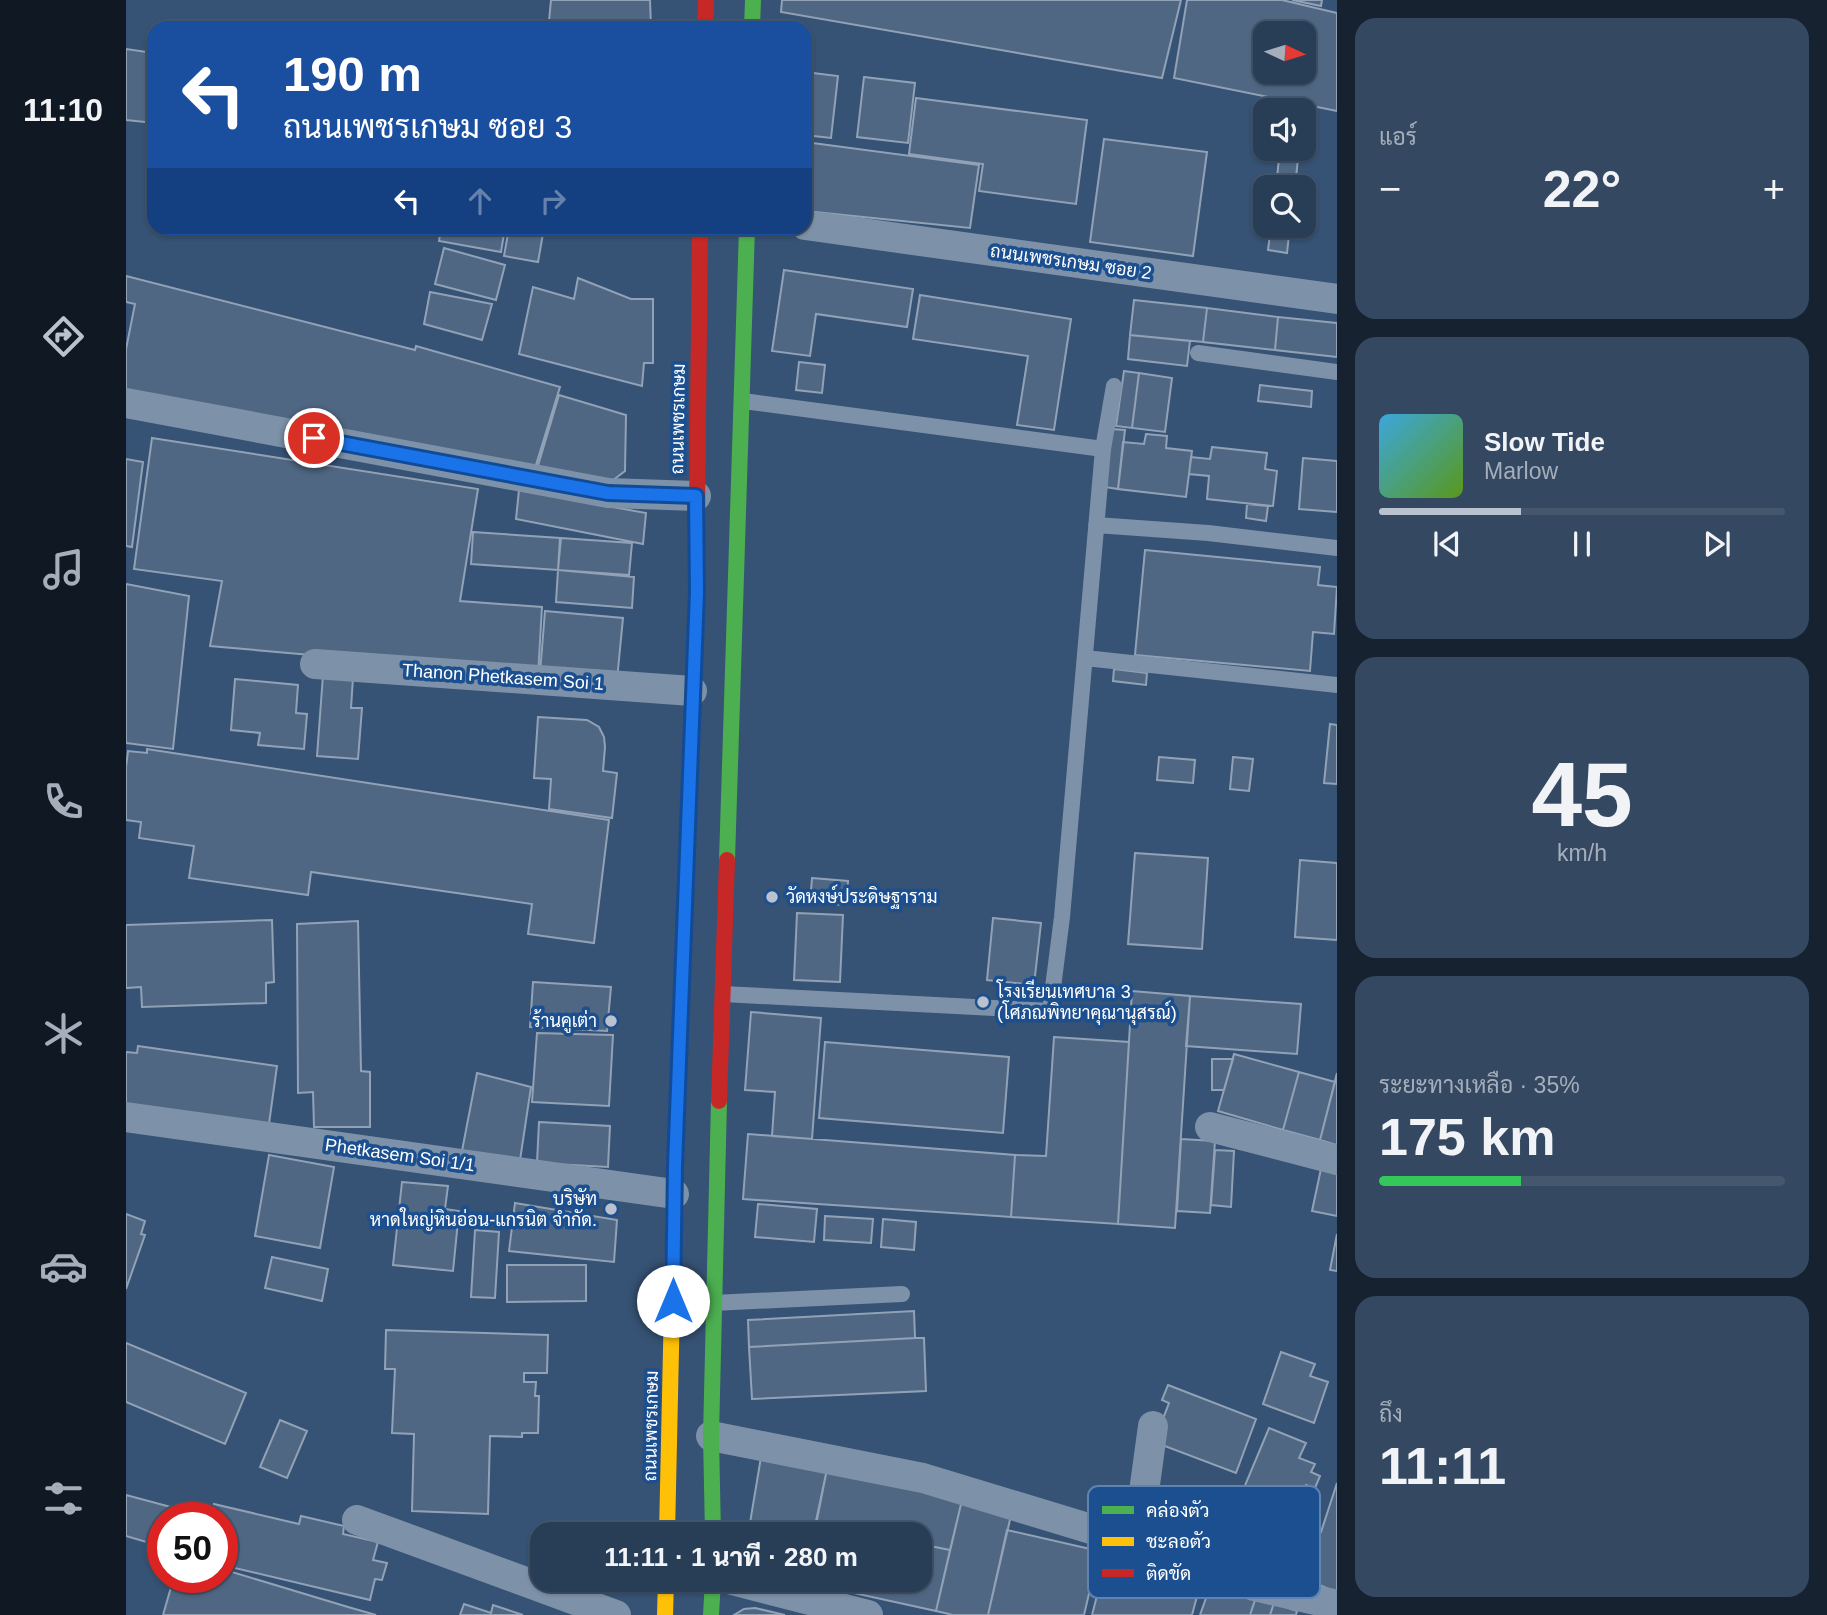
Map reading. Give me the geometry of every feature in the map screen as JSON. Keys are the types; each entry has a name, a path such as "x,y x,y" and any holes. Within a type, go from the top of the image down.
{"main road":[{"path":"705,21 706,0"},
{"path":"752,21 753,0"},
{"name":"ถนนเพชรเกษม","path":"668,1522 723,994 717,596 696,496 700,235"},
{"name":"ถนนเพชรเกษม","path":"713,1522 711,1436 693,1302 674,1194 692,691 717,596 743,401 747,235"},
{"path":"665,1615 666,1592"},
{"path":"711,1615 712,1592"}],"street":[{"name":"ถนนเพชรเกษม ซอย 2","path":"812,226 1337,299"},
{"path":"126,403 608,493 696,496"},
{"name":"Thanon Phetkasem Soi 1","path":"315,664 692,691"},
{"name":"Phetkasem Soi 1/1","path":"126,1117 674,1194"},
{"path":"1210,1127 1337,1160"},
{"path":"1145,1486 1153,1426"},
{"path":"711,1436 923,1478 1088,1528"},
{"path":"357,1520 617,1615"},
{"path":"779,1592 868,1615"},
{"path":"1306,1598 1337,1605"}],"lane":[{"path":"1198,354 1337,372"},
{"path":"723,994 1049,1011 1062,917 1096,524 1114,386"},
{"path":"743,401 1104,449"},
{"path":"1096,524 1208,533 1337,548"},
{"path":"1085,658 1337,685"},
{"path":"693,1302 902,1294"}],"building":[{"path":"551,0 650,0 651,21 549,21"},
{"path":"782,0 1181,0 1162,78 781,12"},
{"path":"1187,0 1282,0 1337,13 1337,111 1316,107 1316,98 1273,98 1174,78"},
{"path":"1292,0 1322,0 1321,6"},
{"path":"126,49 147,52 147,122 126,120"},
{"path":"812,73 838,76 831,138 812,136"},
{"path":"864,77 915,83 908,143 857,137"},
{"path":"916,98 1087,120 1076,204 979,191 983,164 909,154"},
{"path":"1104,139 1207,152 1193,256 1090,242"},
{"path":"812,143 979,165 970,228 812,212"},
{"path":"1279,161 1298,161 1296,175 1277,175"},
{"path":"440,235 504,235 501,252 439,241"},
{"path":"508,235 543,235 538,262 504,256"},
{"path":"1270,238 1289,238 1287,253 1268,250"},
{"path":"444,248 505,265 496,300 435,284"},
{"path":"784,270 913,289 907,327 816,314 810,356 772,351"},
{"path":"126,276 415,350 416,346 560,387 535,468 126,391 126,349 135,304 126,302"},
{"path":"578,278 631,299 653,299 653,363 644,363 642,386 519,354 533,287 574,299"},
{"path":"430,292 492,304 482,340 424,324"},
{"path":"920,295 1071,319 1054,430 1017,425 1028,356 913,339"},
{"path":"1134,300 1207,308 1203,342 1130,335"},
{"path":"1207,308 1278,317 1275,350 1203,342"},
{"path":"1278,317 1337,323 1337,357 1275,350"},
{"path":"1130,335 1190,341 1187,366 1128,359"},
{"path":"799,362 825,365 822,393 796,390"},
{"path":"1124,371 1139,373 1132,428 1116,426"},
{"path":"1139,373 1172,378 1165,432 1132,428"},
{"path":"1260,385 1312,391 1311,407 1258,401"},
{"path":"559,395 626,415 625,471 608,484 537,469"},
{"path":"1112,429 1125,430 1118,489 1105,487"},
{"path":"1146,434 1167,436 1166,448 1192,451 1186,497 1118,489 1123,442 1144,444"},
{"path":"152,438 478,489 460,601 542,607 538,675 210,646 222,581 134,569"},
{"path":"1212,447 1267,453 1265,469 1277,471 1273,506 1207,499 1209,476 1189,474 1191,457 1210,459"},
{"path":"1303,458 1337,461 1337,512 1299,509"},
{"path":"126,459 143,462 132,547 126,546"},
{"path":"519,490 646,513 643,544 516,519"},
{"path":"1247,504 1268,506 1266,521 1246,518"},
{"path":"473,532 560,538 558,570 471,564"},
{"path":"561,538 632,543 629,575 558,570"},
{"path":"1145,550 1320,567 1318,585 1337,587 1334,634 1313,632 1310,671 1135,655"},
{"path":"558,570 634,577 632,608 556,602"},
{"path":"126,584 189,596 173,749 126,743"},
{"path":"545,611 623,618 617,680 540,673"},
{"path":"1114,669 1147,673 1146,685 1113,681"},
{"path":"323,675 353,678 351,708 362,708 358,759 317,756"},
{"path":"235,679 298,685 296,713 307,714 304,749 258,745 260,733 231,730"},
{"path":"538,717 587,720 599,727 605,747 603,771 617,773 612,818 549,809 551,779 534,778"},
{"path":"1330,724 1337,725 1337,784 1324,783"},
{"path":"147,749 609,820 594,943 528,934 532,904 311,872 308,895 189,878 194,846 139,838 141,822 126,820 128,751 147,753"},
{"path":"1159,757 1195,760 1193,783 1157,780"},
{"path":"1233,757 1253,759 1249,791 1230,789"},
{"path":"1135,853 1208,858 1202,949 1128,944"},
{"path":"1300,860 1337,863 1337,940 1295,937"},
{"path":"812,878 848,881 847,905 810,903"},
{"path":"797,913 843,915 840,982 794,980"},
{"path":"993,918 1041,923 1034,985 987,980"},
{"path":"272,920 274,982 266,983 266,1003 142,1007 141,987 126,988 126,925"},
{"path":"358,921 361,1071 370,1072 370,1127 314,1127 313,1092 298,1093 297,924"},
{"path":"533,982 611,987 607,1031 530,1027"},
{"path":"1132,991 1190,996 1175,1228 1118,1224"},
{"path":"1190,996 1301,1004 1297,1054 1186,1046"},
{"path":"751,1012 821,1018 812,1139 772,1136 775,1092 745,1090"},
{"path":"537,1033 613,1035 609,1106 532,1102"},
{"path":"1054,1037 1129,1042 1118,1224 1011,1217 1015,1155 1046,1156"},
{"path":"825,1042 1009,1057 1003,1133 819,1118"},
{"path":"138,1046 277,1066 268,1131 126,1111 126,1052 137,1053"},
{"path":"1234,1054 1299,1072 1283,1130 1218,1111"},
{"path":"1212,1059 1233,1059 1224,1090 1212,1090"},
{"path":"1299,1072 1335,1082 1320,1140 1283,1130"},
{"path":"477,1073 531,1087 519,1167 461,1156"},
{"path":"1337,1073 1337,1145 1320,1140"},
{"path":"539,1122 610,1126 608,1167 537,1163"},
{"path":"748,1134 1015,1155 1011,1217 743,1199"},
{"path":"1181,1139 1215,1141 1210,1213 1177,1211"},
{"path":"1215,1150 1234,1151 1231,1207 1211,1205"},
{"path":"269,1155 334,1167 320,1248 255,1236"},
{"path":"1322,1164 1337,1167 1337,1216 1312,1211"},
{"path":"402,1182 448,1186 445,1209 459,1211 453,1271 393,1265"},
{"path":"515,1203 617,1220 614,1262 509,1251"},
{"path":"758,1204 817,1209 814,1242 755,1237"},
{"path":"126,1214 145,1221 141,1234 145,1235 126,1289"},
{"path":"825,1216 873,1219 871,1243 824,1240"},
{"path":"883,1219 916,1222 914,1250 881,1247"},
{"path":"475,1230 499,1232 495,1298 471,1297"},
{"path":"1337,1234 1337,1271 1330,1270"},
{"path":"272,1257 328,1269 322,1301 265,1288"},
{"path":"507,1265 586,1265 586,1301 507,1302"},
{"path":"914,1311 915,1338 749,1347 748,1320"},
{"path":"386,1330 548,1335 547,1373 524,1373 524,1382 536,1382 535,1396 539,1396 538,1433 522,1433 522,1437 490,1436 488,1514 412,1511 414,1434 392,1433 395,1369 385,1369"},
{"path":"924,1338 926,1391 752,1399 749,1347"},
{"path":"126,1343 246,1393 225,1444 126,1402"},
{"path":"1281,1352 1315,1364 1310,1376 1328,1382 1314,1423 1263,1404"},
{"path":"1168,1385 1256,1419 1236,1473 1154,1442 1169,1403 1162,1400"},
{"path":"280,1420 307,1431 287,1478 260,1467"},
{"path":"1269,1428 1306,1443 1299,1458 1315,1464 1311,1472 1320,1476 1316,1486 1245,1486"},
{"path":"761,1457 827,1469 817,1522 750,1522"},
{"path":"827,1469 962,1500 950,1550 932,1546 932,1522 816,1521"},
{"path":"1337,1483 1337,1592 1320,1585 1321,1532"},
{"path":"126,1495 152,1502 147,1502 147,1542 126,1536"},
{"path":"962,1500 1012,1511 988,1615 953,1615 936,1611"},
{"path":"238,1510 299,1524 301,1516 344,1526 343,1534 378,1542 373,1560 387,1563 382,1580 375,1579 370,1600 238,1569"},
{"path":"1007,1530 1088,1548 1088,1598 1084,1615 988,1615"},
{"path":"932,1546 950,1550 936,1611 849,1592 932,1592"},
{"path":"238,1574 376,1615 163,1615 169,1593 238,1593"},
{"path":"1096,1598 1197,1598 1192,1615 1092,1615"},
{"path":"1206,1598 1256,1598 1250,1615 1200,1615"},
{"path":"1256,1598 1274,1603 1270,1615 1250,1615"},
{"path":"1274,1603 1297,1611 1296,1615 1270,1615"},
{"path":"464,1604 491,1613 493,1605 523,1615 460,1615"},
{"path":"755,1608 785,1615 734,1615 744,1609"}],"traffic: fast":[{"path":"752,21 753,0"},
{"path":"727,860 747,235"},
{"path":"675,1164 696,609"},
{"path":"713,1522 711,1436 719,1101"},
{"path":"711,1615 712,1592"}],"traffic: slow":[{"path":"667,1522 675,1164"},
{"path":"665,1615 666,1592"}],"traffic: jam":[{"path":"705,21 706,0"},
{"path":"696,609 700,235"},
{"path":"719,1101 727,860"}],"place":[{"name":"วัดหงษ์ประดิษฐาราม","path":"772,897"},
{"name":"โรงเรียนเทศบาล 3 (โศภณพิทยาคุณานุสรณ์)","path":"983,1002"},
{"name":"ร้านคูเต่า","path":"611,1021"},
{"name":"บริษัท หาดใหญ่หินอ่อน-แกรนิต จำกัด.","path":"611,1209"}],"route":[{"path":"314,438 608,493 696,496 697,592 675,1166 673,1301"}]}
